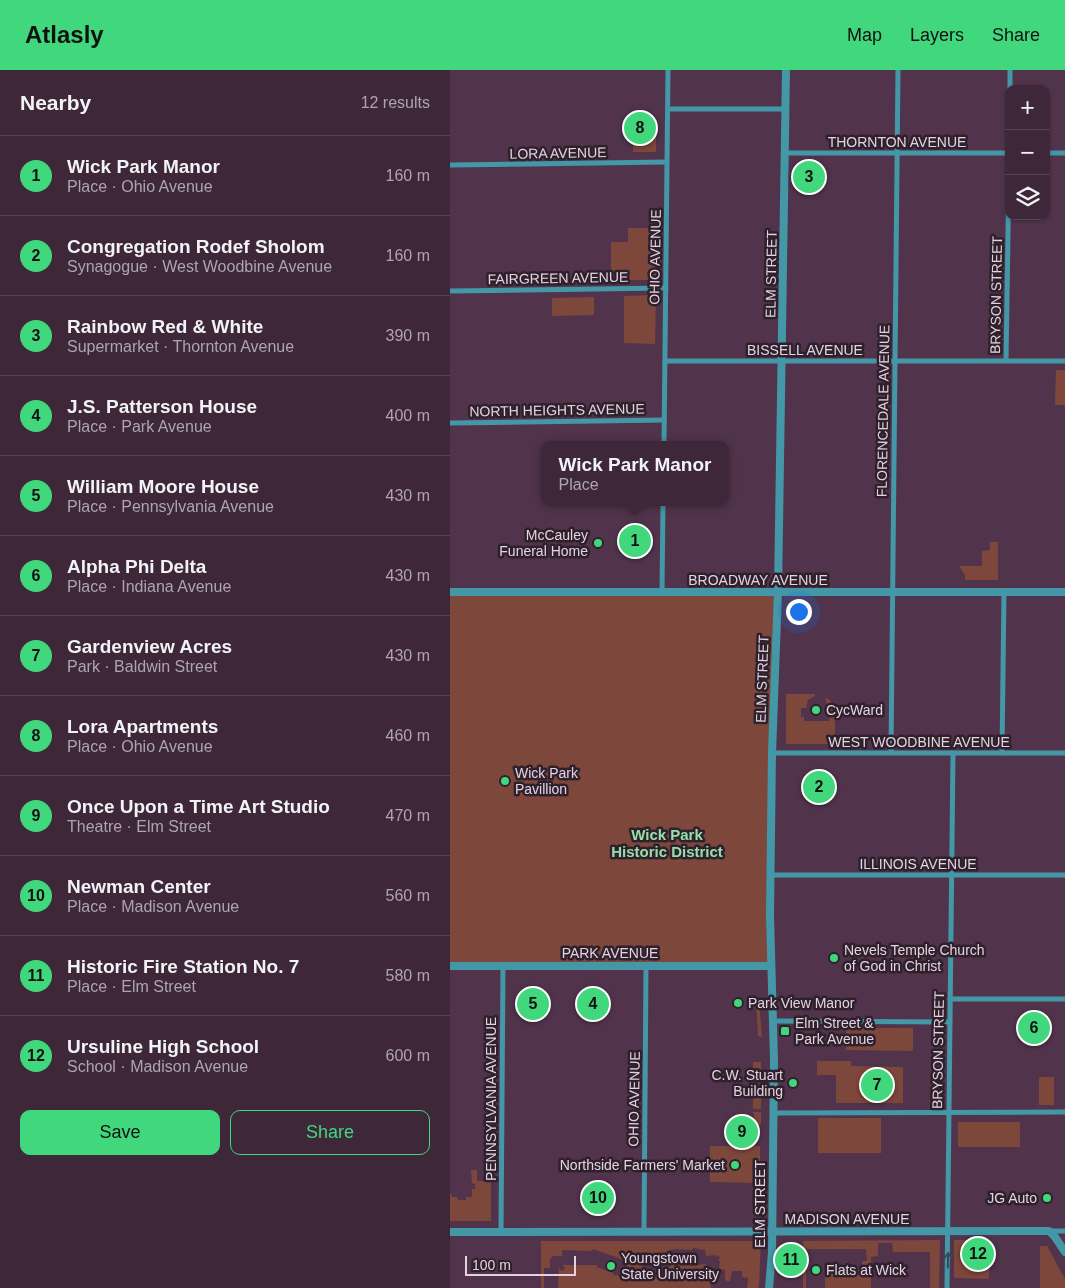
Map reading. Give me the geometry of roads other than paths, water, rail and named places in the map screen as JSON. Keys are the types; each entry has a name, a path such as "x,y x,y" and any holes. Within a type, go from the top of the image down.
{"street":[{"name":"OHIO AVENUE","path":"664,441 668,70"},
{"name":"ELM STREET","path":"769,1288 773,1232 772,753 778,592 786,70"},
{"name":"FLORENCEDALE AVENUE","path":"890,753 898,70"},
{"path":"1010,70 1010,85"},
{"path":"668,109 786,109"},
{"name":"THORNTON AVENUE","path":"786,153 1005,153"},
{"path":"1050,153 1065,153"},
{"name":"LORA AVENUE","path":"450,165 667,162"},
{"name":"BRYSON STREET","path":"1006,361 1009,175"},
{"name":"FAIRGREEN AVENUE","path":"450,291 666,288"},
{"name":"BISSELL AVENUE","path":"665,361 1065,361"},
{"name":"NORTH HEIGHTS AVENUE","path":"450,423 664,420"},
{"path":"662,592 663,506"},
{"name":"BROADWAY AVENUE","path":"450,592 1065,592"},
{"path":"1002,753 1004,592"},
{"name":"WEST WOODBINE AVENUE","path":"772,753 1065,752"},
{"name":"BRYSON STREET","path":"947,1288 953,753"},
{"name":"ILLINOIS AVENUE","path":"771,875 1065,875"},
{"name":"PARK AVENUE","path":"450,966 771,966"},
{"name":"PENNSYLVANIA AVENUE","path":"501,1232 503,966"},
{"name":"OHIO AVENUE","path":"644,1232 646,966"},
{"path":"950,999 1065,1000"},
{"path":"774,1021 950,1022"},
{"path":"773,1113 1065,1112"},
{"path":"1049,1231 1065,1252"},
{"name":"MADISON AVENUE","path":"450,1232 1065,1231"}],"place":[{"name":"Lora Apartments","path":"640,128"},
{"name":"Rainbow Red & White","path":"809,177"},
{"name":"Wick Park Manor","path":"635,541"},
{"name":"McCauley Funeral Home","path":"598,543"},
{"name":"CycWard","path":"816,710"},
{"name":"Wick Park Pavillion","path":"505,781"},
{"name":"Congregation Rodef Sholom","path":"819,787"},
{"name":"Nevels Temple Church of God in Christ","path":"834,958"},
{"name":"Park View Manor","path":"738,1003"},
{"name":"William Moore House","path":"533,1004"},
{"name":"J.S. Patterson House","path":"593,1004"},
{"name":"Alpha Phi Delta","path":"1034,1028"},
{"name":"Elm Street & Park Avenue","path":"785,1031"},
{"name":"C.W. Stuart Building","path":"793,1083"},
{"name":"Gardenview Acres","path":"877,1085"},
{"name":"Once Upon a Time Art Studio","path":"742,1132"},
{"name":"Northside Farmers' Market","path":"735,1165"},
{"name":"Newman Center","path":"598,1198"},
{"name":"JG Auto","path":"1047,1198"},
{"name":"Ursuline High School","path":"978,1254"},
{"name":"Historic Fire Station No. 7","path":"791,1260"},
{"name":"Youngstown State University","path":"611,1266"},
{"name":"Flats at Wick","path":"816,1270"}],"district":[{"name":"Wick Park Historic District","path":"667,842"}]}
